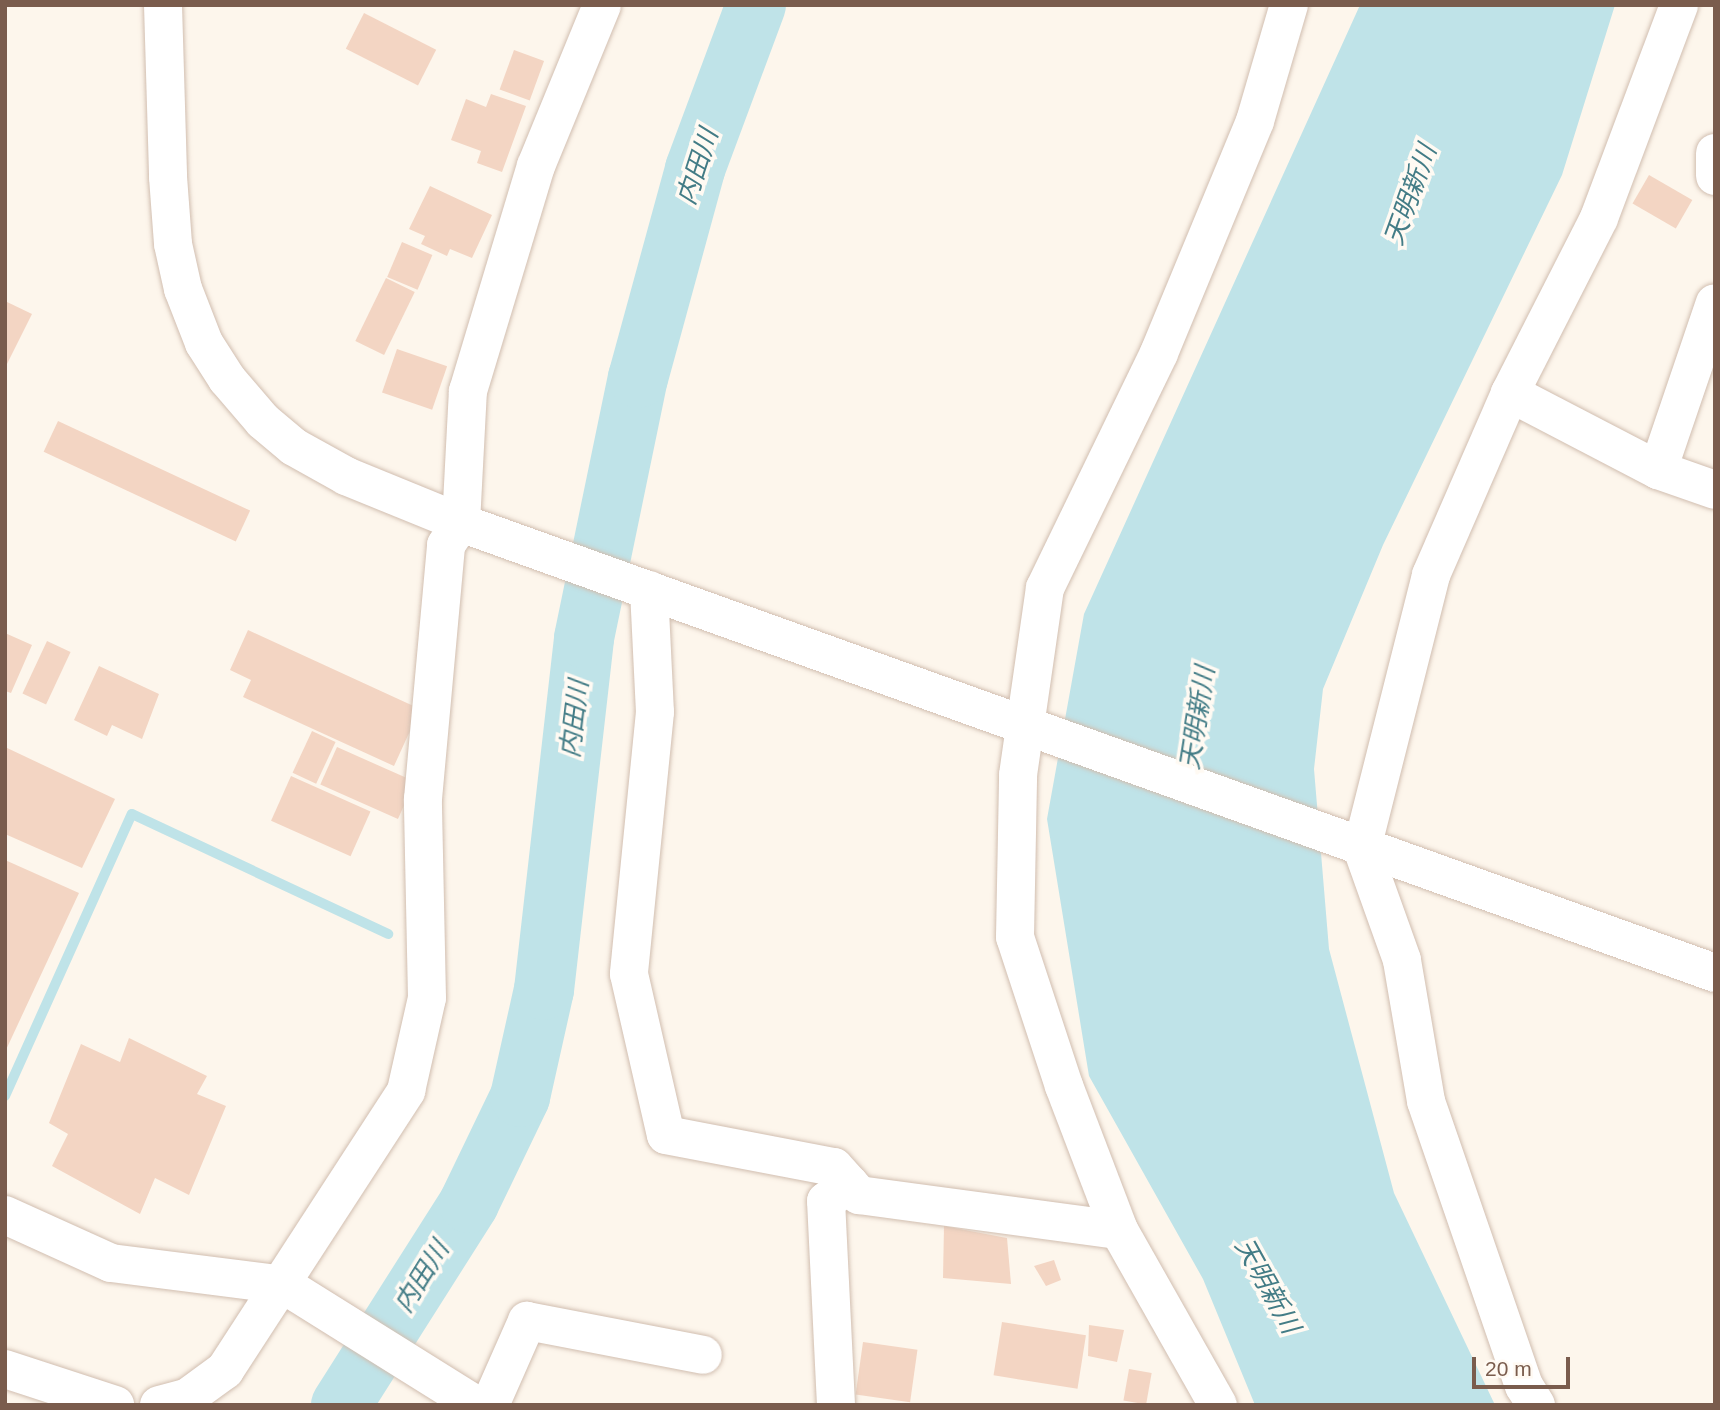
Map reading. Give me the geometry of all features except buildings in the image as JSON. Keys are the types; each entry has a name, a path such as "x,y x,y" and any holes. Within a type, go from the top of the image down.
{"street":[{"path":"163,5 173,244 183,289 204,343 263,421 294,447 346,476 461,523 1715,973"},
{"path":"1218,1405 1119,1230 1063,1086 1015,937 1023,726 1045,588 1159,353 1255,121 1290,5"},
{"path":"1536,1405 1524,1386 1426,1101 1402,960 1362,848 1431,575 1510,393 1599,218 1679,5"},
{"path":"159,1405 188,1397 225,1370 284,1285 405,1091 427,998 423,799 446,545 461,523 468,391 536,166 588,10"},
{"path":"1715,153 1715,176"},
{"path":"1657,470 1715,303"},
{"path":"1510,393 1657,470 1715,490"},
{"path":"649,590 655,712 629,974 666,1135 834,1167 859,1195 1119,1230"},
{"path":"836,1405 826,1201 850,1184"},
{"path":"5,1215 111,1263 284,1285 476,1405"},
{"path":"490,1405 527,1321 703,1355"},
{"path":"5,1369 115,1405"}],"water":[{"name":"天明新川","path":"1360,5 1615,5 1562,175 1383,545 1323,689 1314,769 1329,949 1394,1193 1495,1405 1255,1405 1203,1279 1089,1076 1047,819 1084,614"}],"waterway":[{"name":"内田川","path":"341,1405 469,1203 520,1097 544,990 584,638 638,378 695,169 756,5"},
{"path":"5,1096 132,814 388,934"}]}
